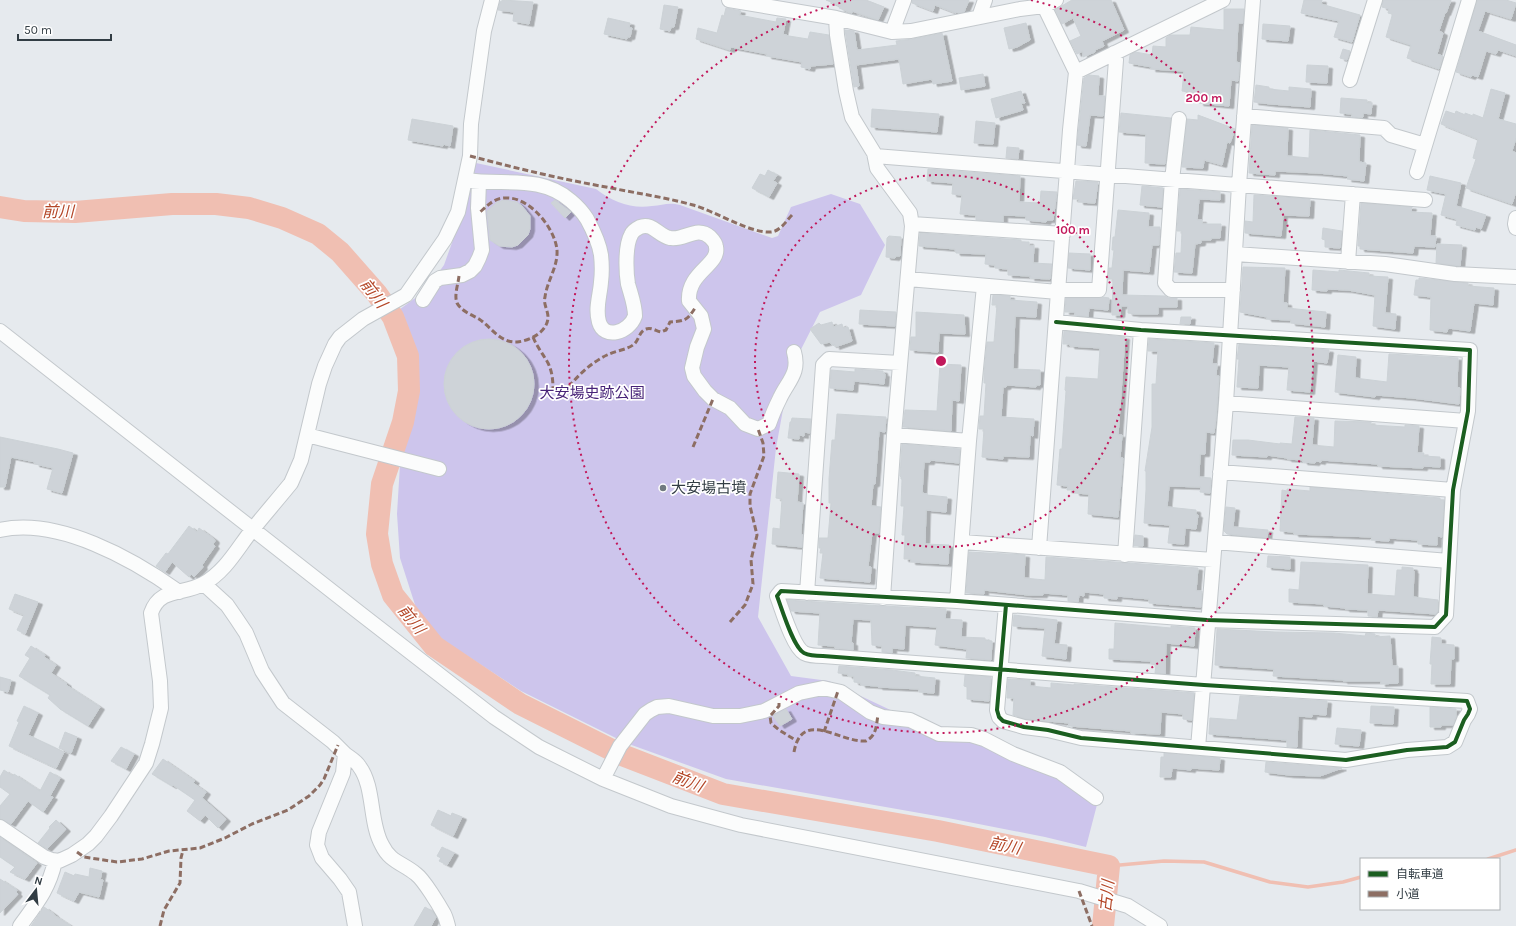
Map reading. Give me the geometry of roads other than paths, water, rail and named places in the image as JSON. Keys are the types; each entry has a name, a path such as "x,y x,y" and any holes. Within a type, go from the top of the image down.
{"street":[{"path":"423,300 435,281 440,278 462,275 476,266 482,250 482,233 470,156 471,124 482,42 492,0"},
{"path":"729,0 836,18 892,32 911,31 979,17 1026,4 1050,3 1076,72 1067,172 1039,548"},
{"path":"892,32 904,0"},
{"path":"979,17 985,0"},
{"path":"1076,72 1224,0"},
{"path":"1198,748 1204,685 1207,620 1226,403 1239,184 1253,0"},
{"path":"1350,80 1375,0"},
{"path":"1417,172 1468,0"},
{"path":"836,18 837,35 846,91 852,117 875,156 877,168 912,217 894,435 883,598"},
{"path":"908,279 1059,291 1099,290 1116,60 1114,53"},
{"path":"1244,116 1384,128 1391,135 1425,145"},
{"path":"1179,119 1172,180 1165,283 1171,290 1233,290"},
{"path":"875,156 1425,200"},
{"path":"0,827 34,851 55,861 62,860 72,855 96,836 111,816 146,763 161,708 160,681 151,613 154,605 161,597 171,593 185,591 204,584 217,574 230,561 252,530 291,483 298,468 319,384 335,344 363,319 382,307 406,295 445,239 473,181"},
{"path":"473,181 518,182 544,186 562,193 582,211 597,238 599,246 601,283 598,300 598,318 603,328 610,332 615,333 628,328 633,322 635,316 627,273 627,251 631,234 642,226 648,226 655,229 669,238 678,238 691,233 700,232 706,234 716,246 717,253 712,262 696,277 692,283 689,295 690,301 701,316 704,329 697,347 692,368 694,376 705,391 716,401 730,408 745,424 758,429 769,424 780,396 795,372 796,366 794,352"},
{"path":"1348,262 1353,194"},
{"path":"1516,218 1514,224 1516,228"},
{"path":"912,224 1063,234"},
{"path":"1235,254 1385,264 1455,274 1516,277"},
{"path":"957,601 969,441 984,286"},
{"path":"1006,605 1001,669 997,710 999,717 1003,720 1024,727 1048,730 1081,738 1341,760 1407,750 1447,747 1455,742 1470,709 1467,701 1204,685 1001,669 808,655 798,648 777,596 781,591 883,598 957,601 1207,620 1435,627 1446,615 1453,490 1466,421 1470,350 1141,330 1056,322"},
{"path":"1125,555 1141,330"},
{"path":"0,331 252,530 494,717 540,747 603,779 671,806 741,825 1079,891 1128,906 1160,926"},
{"path":"807,593 823,365 829,359 900,363"},
{"path":"1226,403 1466,421"},
{"path":"307,435 439,469"},
{"path":"894,435 969,441"},
{"path":"1220,472 1453,490"},
{"path":"0,530 10,528 36,528 84,539 103,547 179,592"},
{"path":"962,542 1125,555 1213,560"},
{"path":"1215,542 1449,561"},
{"path":"204,584 227,605 246,633 262,671 283,703 334,742 360,767 370,792 377,834 382,846 389,856 399,864 418,875 445,916 448,926"},
{"path":"603,779 620,746 645,714 651,710 669,706 713,716 740,716 764,711 799,693 823,688 841,692 870,712 883,717 910,720 939,734 971,735 984,739 1013,754 1060,772 1096,798"},
{"path":"345,754 343,773 319,832 317,845 322,858 349,892 355,926"},
{"path":"20,926 44,893 51,878 55,861"}],"waterway":[{"name":"前川","path":"0,207 24,211 75,212 172,204 216,204 249,208 282,218 318,234 340,252 377,294 393,317 408,356 409,391 403,422 382,484 377,534 382,564 393,595 434,646 520,704 622,755 723,794 938,831 1109,866 1103,926"},
{"path":"1491,858 1516,850"},
{"path":"1109,866 1164,861 1204,862 1270,882 1308,887 1343,882 1360,877"}],"place":[{"name":"大安場古墳","path":"663,488"}],"park label":[{"name":"大安場史跡公園","path":"592,393"}],"water label":[{"name":"古川","path":"1106,896"}]}
